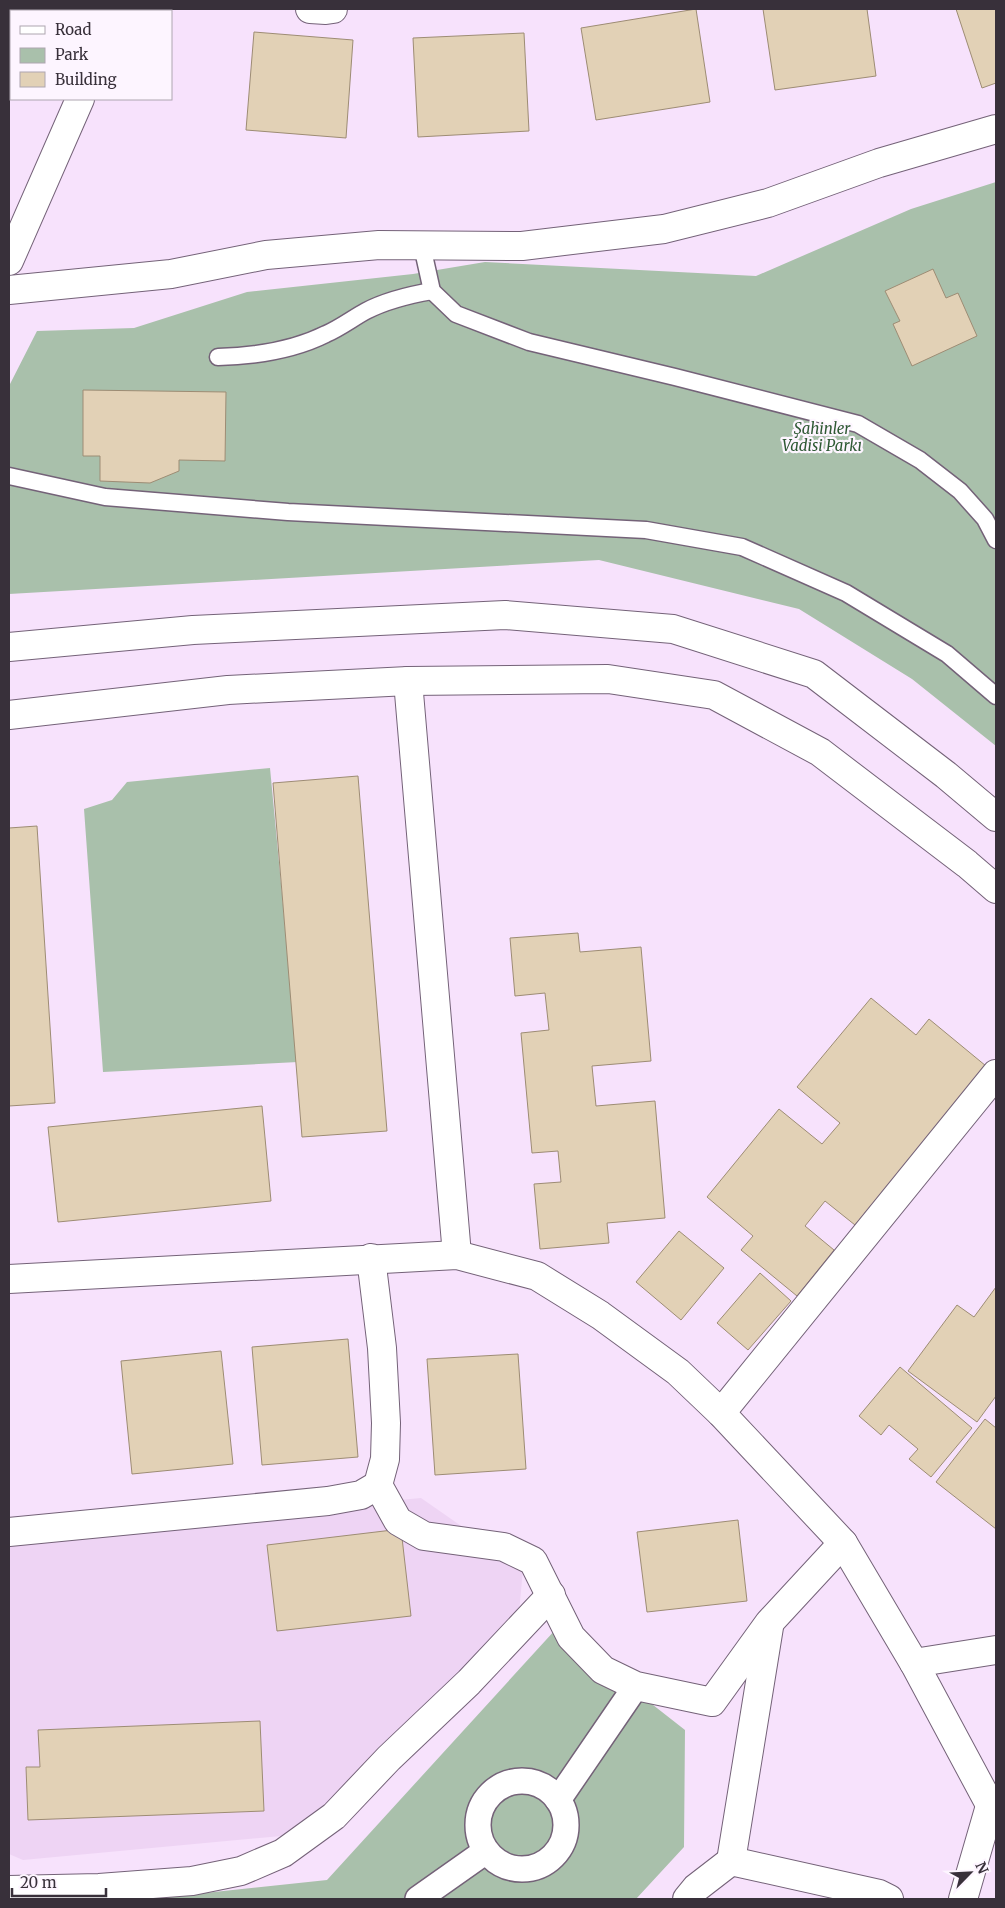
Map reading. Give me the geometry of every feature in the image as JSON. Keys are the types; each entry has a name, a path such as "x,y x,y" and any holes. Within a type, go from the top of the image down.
{"street":[{"path":"310,9 333,9"},
{"path":"9,261 80,100"},
{"path":"9,290 170,274 266,255 379,246 522,246 664,229 768,203 879,163 996,129"},
{"path":"9,647 193,630 505,615 674,629 814,674 946,775 996,817"},
{"path":"9,715 228,690 408,681 608,679 714,695 820,752 968,864 996,889"},
{"path":"408,681 457,1255"},
{"path":"721,1413 996,1074"},
{"path":"9,1279 371,1258 457,1255 537,1276 600,1315 678,1372 721,1413 843,1543 914,1663 993,1811 963,1899"},
{"path":"9,1532 328,1501 360,1495 378,1485 386,1459 386,1424 382,1348 371,1258"},
{"path":"378,1485 398,1521 424,1536 504,1547 533,1561 571,1637 602,1670 636,1686 712,1702 769,1623 843,1543"},
{"path":"9,1890 99,1888 192,1881 241,1871 283,1853 334,1816 389,1758 469,1682 551,1595"},
{"path":"687,1899 696,1888 731,1862 769,1623"},
{"path":"914,1663 996,1650"},
{"path":"558,1800 636,1686"},
{"path":"523,1781 536,1783 549,1790 558,1800 565,1814 566,1829 562,1844 554,1857 541,1866 526,1870 510,1869 497,1862 486,1852 479,1839 477,1825 479,1811 486,1799 496,1789 509,1783 523,1781"},
{"path":"418,1899 486,1852"},
{"path":"731,1862 879,1894 889,1899"}],"lane":[{"path":"422,246 432,291 456,314 529,342 858,424 920,460 960,491 985,519 996,540"},
{"path":"218,357 248,356 278,351 327,334 390,300 432,291"},
{"path":"9,476 105,498 288,512 646,530 742,547 846,593 947,654 996,696"}],"shaded area":[{"path":"421,1498 523,1569 519,1613 303,1834 23,1860 9,1854 9,1536"}],"green space":[{"name":"Şahinler Vadisi Parkı","path":"996,182 996,746 912,679 799,609 599,560 9,594 9,386 37,331 134,328 247,292 413,274 485,262 756,276 911,209"},
{"path":"270,768 298,1062 103,1072 84,809 112,800 127,782"},
{"path":"556,1629 685,1730 684,1847 636,1899 149,1899 327,1880"}],"building":[{"path":"696,9 710,102 596,120 581,28"},
{"path":"763,9 867,9 876,76 775,90"},
{"path":"956,9 996,9 996,83 982,88"},
{"path":"254,32 353,40 346,138 246,130"},
{"path":"524,33 529,131 418,137 413,38"},
{"path":"933,269 946,298 958,293 977,336 912,366 893,324 900,321 885,291"},
{"path":"83,390 226,392 225,461 179,460 179,471 150,483 100,481 100,456 83,456"},
{"path":"358,776 387,1131 302,1137 273,783"},
{"path":"37,826 55,1103 9,1106 9,828"},
{"path":"578,933 580,952 641,947 651,1061 592,1066 596,1106 655,1101 665,1218 607,1223 609,1243 540,1249 534,1184 561,1182 558,1151 532,1153 521,1033 549,1030 545,993 515,996 510,938"},
{"path":"871,998 916,1035 929,1019 986,1066 855,1225 825,1201 805,1226 834,1250 797,1296 741,1250 753,1236 707,1197 779,1109 822,1144 840,1123 797,1087"},
{"path":"262,1106 271,1201 58,1222 48,1127"},
{"path":"679,1231 724,1268 681,1320 636,1282"},
{"path":"760,1273 791,1301 748,1350 717,1323"},
{"path":"996,1287 996,1396 977,1422 908,1371 957,1305 974,1317"},
{"path":"348,1339 358,1457 262,1465 252,1347"},
{"path":"221,1351 233,1464 132,1474 121,1361"},
{"path":"518,1354 526,1469 435,1475 427,1359"},
{"path":"900,1367 972,1428 931,1477 909,1459 918,1449 889,1425 881,1435 859,1416"},
{"path":"985,1419 996,1428 996,1529 936,1482"},
{"path":"738,1520 747,1601 647,1612 637,1532"},
{"path":"401,1529 411,1616 277,1631 267,1545"},
{"path":"260,1721 264,1811 28,1820 26,1767 40,1767 38,1730"}]}
